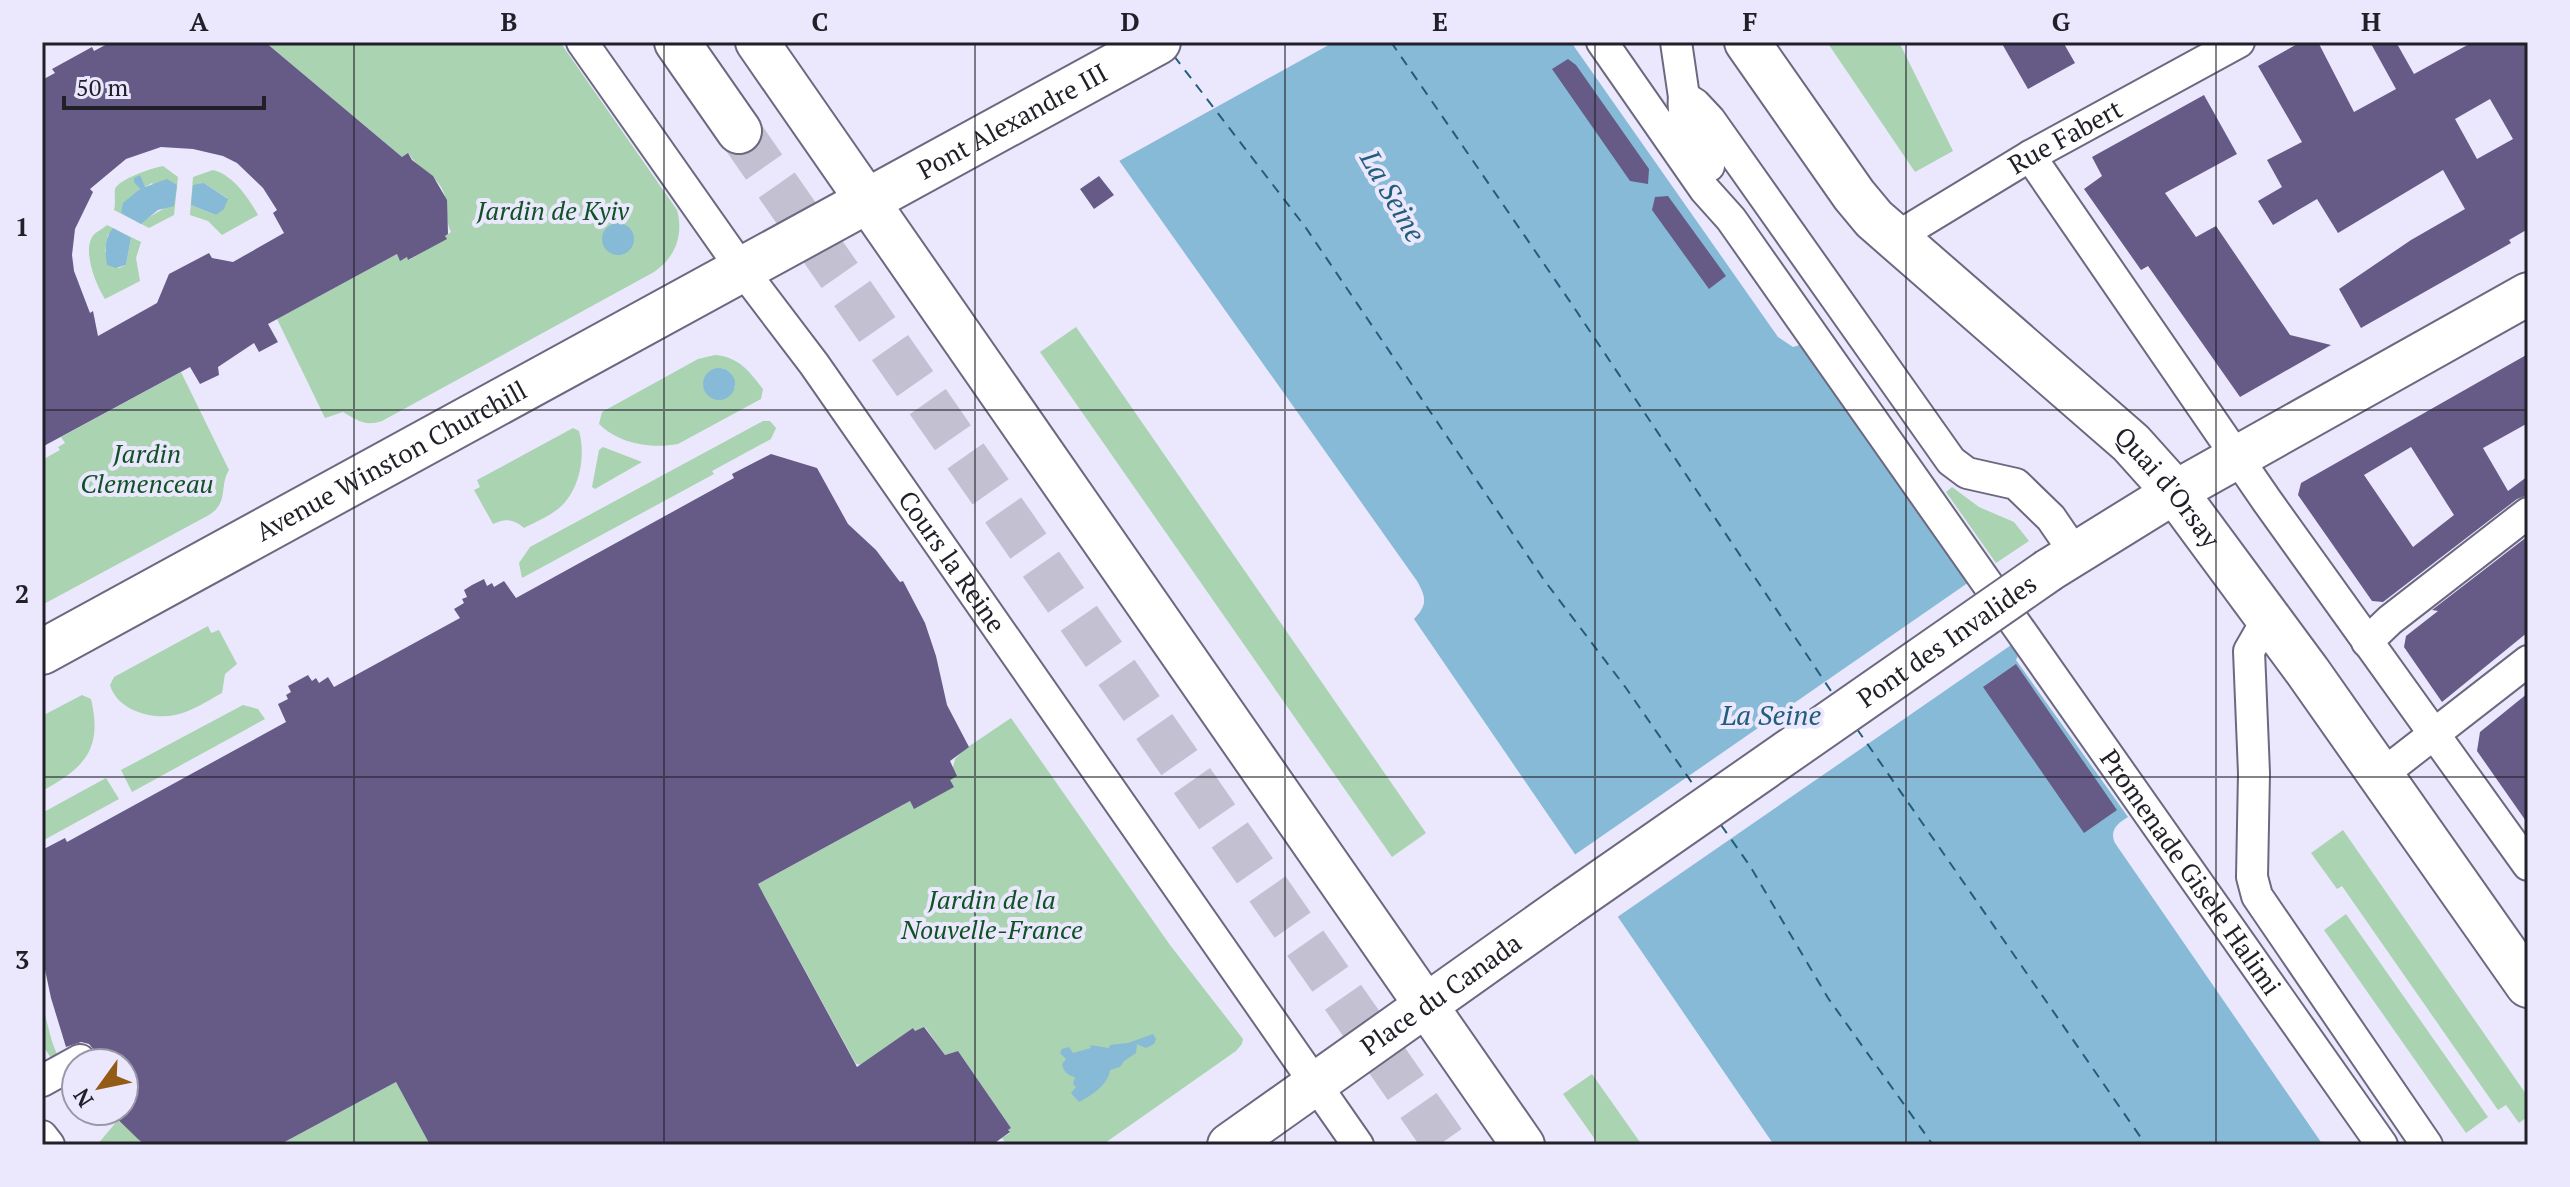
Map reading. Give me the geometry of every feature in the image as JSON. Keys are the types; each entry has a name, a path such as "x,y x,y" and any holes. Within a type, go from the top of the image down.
{"main road":[{"path":"677,42 739,131"},
{"name":"Pont Alexandre III","path":"741,268 1158,42"},
{"name":"Quai d'Orsay","path":"1747,42 1854,195 1895,238 2131,443 2175,492 2528,985"},
{"name":"Avenue Winston Churchill","path":"42,652 741,268"}],"street":[{"name":"Cours la Reine","path":"582,42 741,268 814,364 1358,1145"},
{"path":"757,42 1523,1145"},
{"path":"1602,42 1705,190 1731,219"},
{"path":"1676,42 1688,129 1718,180 1731,219"},
{"name":"Rue Fabert","path":"1895,238 2030,156 2239,42"},
{"path":"1684,97 1710,120 1951,461 1967,473 2016,484 2051,518 2062,561"},
{"path":"2030,156 2367,642 2528,865"},
{"name":"Promenade Gisèle Halimi","path":"1731,219 2382,1145"},
{"name":"Pont des Invalides","path":"1566,906 2062,561 2175,492 2528,294"},
{"path":"2367,642 2390,620 2528,513"},
{"name":"Promenade Gisèle Halimi","path":"2268,618 2249,651 2254,773 2252,877 2257,896 2427,1145"},
{"path":"2380,776 2528,661"},
{"name":"Place du Canada","path":"1229,1145 1566,906"},
{"path":"42,1081 60,1071"},
{"path":"42,1136 49,1145"}],"green space":[{"name":"Jardin de Kyiv","path":"265,42 560,42 677,210 678,237 672,253 654,272 382,421 366,423 343,412 325,418 277,319 397,254 400,260 407,257 409,260 451,232 444,193 434,178 409,154 402,157"},
{"path":"1827,42 1899,42 1953,151 1915,172"},
{"path":"163,166 178,177 174,215 149,228 114,210 118,185","holes":["152,183 168,206 143,221 139,186"]},
{"path":"213,170 227,176 245,194 258,215 222,235 208,221 190,215 193,177","holes":["204,183 227,198 225,206 216,215 191,205"]},
{"path":"107,225 141,242 136,258 140,281 105,299 95,277 89,251 92,237","holes":["108,234 131,238 126,265 119,268 111,265 105,251"]},
{"path":"1076,327 1426,833 1392,857 1040,352"},
{"path":"715,355 737,362 763,389 761,399 678,444 658,446 636,443 616,436 599,424 602,412 698,359","holes":["722,368 731,373 735,388 703,386 705,377"]},
{"name":"Jardin Clemenceau","path":"181,372 229,470 219,505 209,515 42,605 42,460 60,450 58,447 65,443 61,437"},
{"path":"763,421 770,421 776,428 771,439 712,471 714,474 522,578 519,563 530,547"},
{"path":"573,428 579,431 581,462 576,483 566,502 524,528 509,520 493,524 474,490 480,487 477,480"},
{"path":"603,447 642,462 595,489 592,487 599,450"},
{"path":"1952,487 1979,507 2014,522 2029,541 1996,563 1946,492"},
{"path":"208,626 211,633 219,630 237,664 225,674 222,693 187,711 166,716 136,711 114,694 110,685 114,677"},
{"path":"82,695 91,699 94,717 92,744 87,756 69,774 42,791 42,716"},
{"path":"243,705 258,709 265,719 132,792 121,770"},
{"name":"Jardin de la Nouvelle-France","path":"1011,718 1170,945 1243,1039 1236,1051 1102,1145 1007,1145 1002,1138 1010,1133 1008,1130 1011,1128 958,1051 945,1055 925,1027 915,1031 913,1028 862,1065 856,1064 758,884 910,801 914,808 950,780 955,759 965,749"},
{"path":"106,778 119,799 42,841 42,813"},
{"path":"2343,830 2528,1097 2527,1117 2519,1123 2506,1105 2498,1110 2342,886 2337,889 2311,853"},
{"path":"2346,914 2488,1117 2466,1133 2324,930"},
{"path":"42,1004 59,1058 54,1062 45,1049 42,1052"},
{"path":"42,1052 49,1065 42,1068"},
{"path":"1592,1074 1642,1145 1599,1145 1563,1094"},
{"path":"396,1082 430,1145 279,1145"},
{"path":"112,1127 126,1127 145,1145 97,1145"}],"water":[{"name":"La Seine","path":"1035,42 1571,42 1778,337 1793,347 1803,344 2018,656 2016,660 2128,817 2114,831 2115,843 2323,1145 1774,1145 1414,619 1424,601 1417,581"},
{"path":"140,175 145,187 167,179 177,185 174,206 158,210 141,224 121,213 123,203 140,189 134,178"},
{"path":"204,183 228,199 224,209 216,215 191,205 193,185"},
{"path":"618,223 629,228 634,239 629,250 618,255 607,250 602,239 607,228"},
{"path":"113,228 131,238 126,265 116,268 107,265 106,256 107,241"},
{"path":"719,368 730,373 735,384 730,395 719,400 708,395 703,384 708,373"},
{"path":"1153,1034 1156,1039 1154,1044 1146,1048 1137,1044 1136,1053 1120,1067 1110,1070 1103,1085 1094,1093 1079,1102 1071,1093 1076,1087 1073,1084 1075,1077 1064,1069 1062,1064 1066,1059 1060,1053 1062,1049 1069,1047 1073,1053 1091,1048 1090,1045 1109,1048 1110,1045 1128,1043"}],"pier":[{"path":"1031,42 1334,42 1119,161 1125,171 1121,173"},
{"path":"1972,580 2014,643 1616,918 1573,856"}],"building":[{"path":"111,42 265,42 402,157 408,153 412,160 433,176 447,200 447,239 408,260 407,257 400,261 397,254 268,324 278,342 259,352 254,343 218,367 219,375 200,384 190,367 42,447 42,80 55,73 52,69 92,47 94,51","holes":["161,147 193,149 223,156 237,163 263,188 277,210 273,213 284,233 233,262 212,258 209,253 169,274 157,303 98,336 93,311 90,313 74,271 72,255 75,229 93,192 90,189 126,159"]},
{"path":"2001,42 2063,42 2075,63 2028,89"},
{"path":"2301,42 2318,42 2354,112 2396,89 2370,42 2396,42 2414,74 2473,42 2528,42 2528,229 2509,240 2511,243 2361,328 2339,289 2411,240 2465,209 2443,170 2338,233 2317,199 2273,225 2258,201 2282,187 2267,160 2302,142 2258,66","holes":["2490,99 2513,139 2477,159 2455,119"]},
{"path":"1568,59 1576,65 1649,169 1648,184 1630,181 1552,69"},
{"path":"2204,95 2237,154 2165,193 2196,237 2216,226 2290,335 2331,345 2240,397 2148,266 2141,270 2084,189 2102,176 2092,157"},
{"path":"1099,176 1114,195 1094,209 1080,189"},
{"path":"1668,196 1726,276 1709,289 1652,210 1655,197"},
{"path":"2528,354 2528,423 2483,448 2508,491 2528,476 2528,495 2517,499 2383,602 2372,601 2298,495 2301,483","holes":["2411,447 2454,515 2413,547 2364,475"]},
{"path":"771,454 817,468 848,524 876,550 900,582 903,581 925,623 947,705 969,747 950,761 957,776 950,780 954,787 914,809 910,801 758,884 857,1067 913,1028 915,1031 924,1027 945,1055 958,1051 1011,1128 1008,1130 1010,1132 992,1145 430,1145 396,1082 279,1145 145,1145 138,1139 126,1127 140,1127 140,1047 92,1047 81,1042 66,1047 44,965 42,850 65,838 67,842 286,722 278,704 288,699 286,695 291,692 288,686 308,675 312,681 316,678 319,683 328,677 334,687 460,618 454,609 464,603 462,599 467,597 464,590 472,585 484,579 487,586 492,583 494,587 504,581 516,598 734,478 732,474"},
{"path":"2528,536 2528,632 2442,702 2404,647 2406,636 2438,611 2432,610"},
{"path":"2016,664 2117,810 2084,833 1983,687"},
{"path":"2528,693 2528,824 2477,751 2480,732"}],"ferry route":[{"path":"1391,42 1573,306 1833,694"},
{"path":"1174,56 1306,228 1544,580 1626,688 1697,790"},
{"path":"1857,729 2146,1145"},
{"path":"1721,825 1750,866 1828,998 1933,1145"}],"tunnel":[{"path":"739,131 1446,1145"}]}
